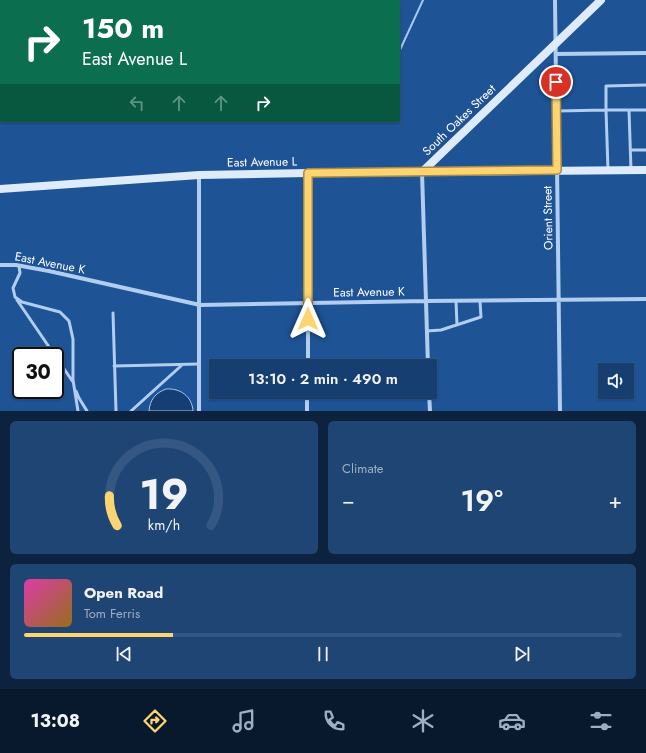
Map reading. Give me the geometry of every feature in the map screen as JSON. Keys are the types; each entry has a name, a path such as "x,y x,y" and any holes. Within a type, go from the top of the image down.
{"main road":[{"name":"South Oakes Street","path":"422,172 601,0"},
{"name":"East Avenue L","path":"4,189 199,175 646,170"}],"street":[{"name":"Orient Street","path":"555,0 560,411"},
{"path":"556,54 646,54"},
{"name":"South Oakes Street","path":"422,172 428,359"},
{"path":"308,173 308,359"},
{"path":"199,175 199,411"},
{"name":"East Avenue K","path":"0,265 19,266 56,273 200,305 646,299"},
{"path":"307,411 308,399"},
{"path":"429,399 430,411"}],"lane":[{"path":"608,170 606,86 646,85"},
{"path":"629,110 631,170"},
{"path":"557,111 646,110"},
{"path":"631,150 646,150"},
{"path":"19,266 20,273 13,288 15,297 74,383 79,398 87,411"},
{"path":"15,297 22,302 60,312 69,321 73,339 74,383 78,411"},
{"path":"456,301 457,325"},
{"path":"427,331 441,330 481,317 480,301"},
{"path":"113,313 116,411"},
{"path":"114,366 199,364"},
{"path":"131,411 183,365"}],"water":[{"path":"166,389 176,390 188,397 193,411 149,411 154,397"}],"waterway":[{"path":"400,50 423,0"}],"route":[{"path":"308,319 308,173 557,170 556,82"}]}
